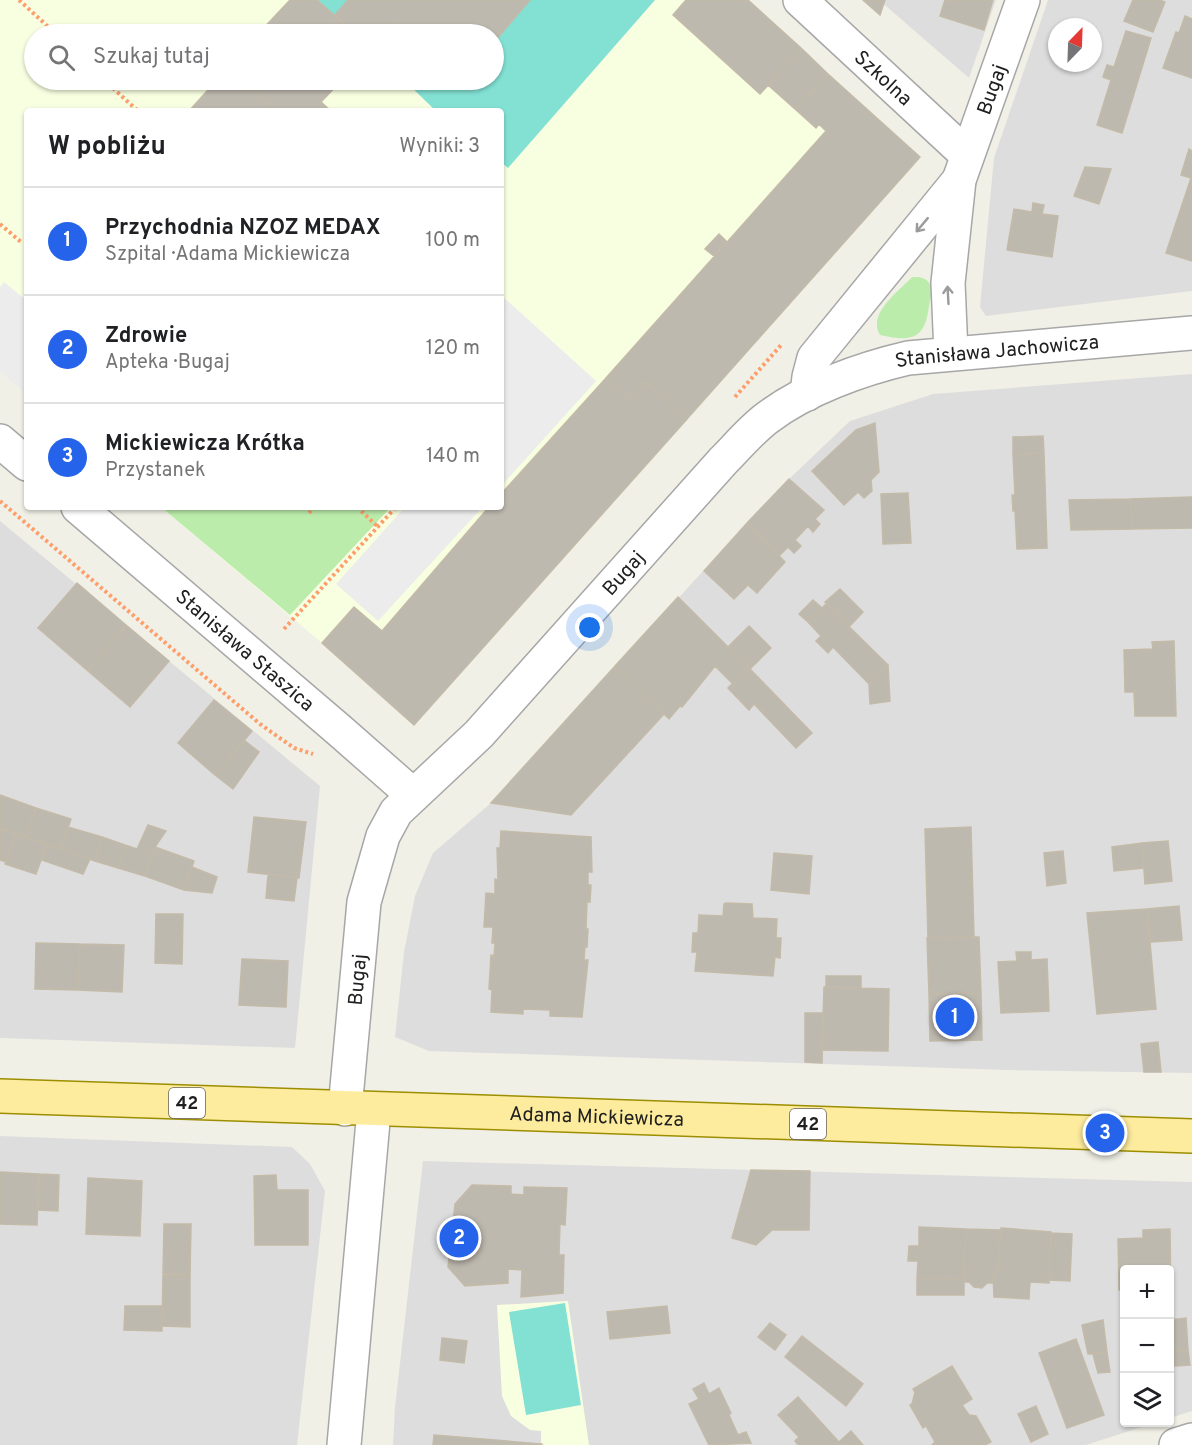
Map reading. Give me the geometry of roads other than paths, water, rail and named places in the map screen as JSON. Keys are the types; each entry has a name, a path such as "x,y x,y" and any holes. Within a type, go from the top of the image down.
{"main road":[{"name":"Adama Mickiewicza","path":"0,1096 1192,1136"}],"street":[{"name":"Szkolna","path":"800,0 963,167"},
{"name":"Bugaj","path":"951,353 948,283 963,167 1023,0"},
{"name":"Bugaj","path":"344,1445 359,1109 364,902 383,836 396,812 479,734 723,461 767,418 807,394 814,358 963,167"},
{"name":"Stanisława Jachowicza","path":"807,394 872,366 908,358 1192,333"},
{"path":"0,441 24,461"},
{"name":"Stanisława Staszica","path":"82,510 413,795"},
{"path":"1176,1445 1192,1440"}],"place":[{"name":"Przychodnia NZOZ MEDAX","path":"955,1017"},
{"name":"Mickiewicza Krótka","path":"1105,1133"},
{"name":"Zdrowie","path":"459,1238"}]}
